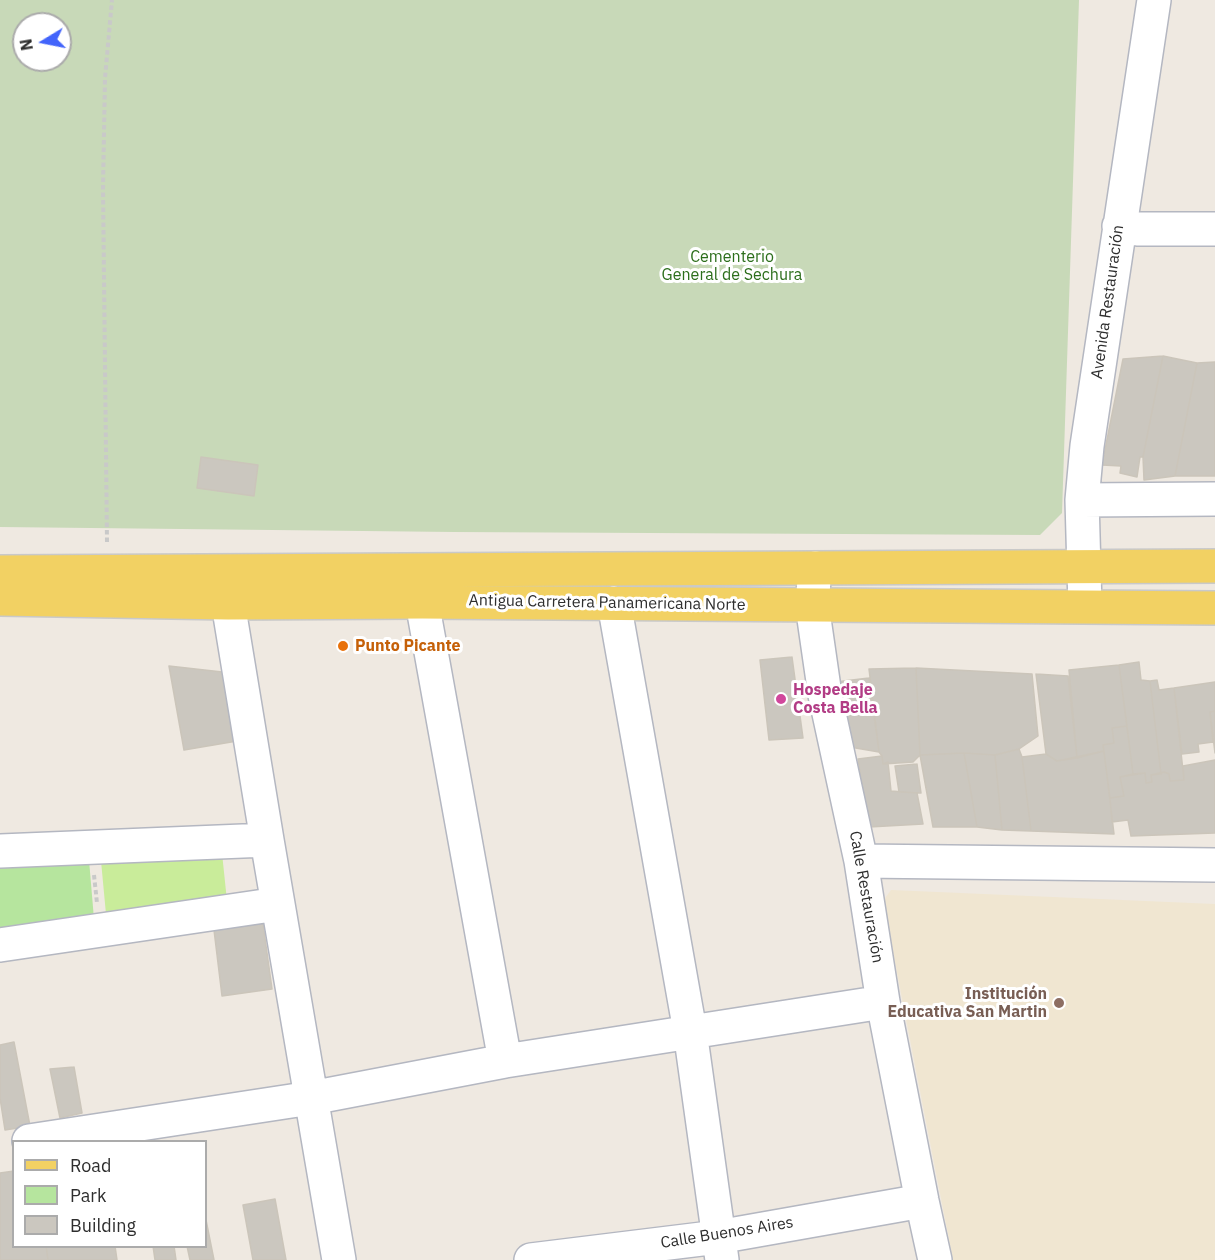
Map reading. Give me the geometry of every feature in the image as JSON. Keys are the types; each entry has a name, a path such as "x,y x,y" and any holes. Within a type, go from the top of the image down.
{"main road":[{"name":"Antigua Carretera Panamericana Norte","path":"0,599 228,587 815,568 1215,566"},
{"name":"Antigua Carretera Panamericana Norte","path":"0,572 422,602 1215,608"}],"street":[{"name":"Avenida Restauración","path":"1085,606 1082,500 1087,446 1154,0"},
{"path":"1119,226 1138,229 1215,229"},
{"path":"1082,500 1215,499"},
{"name":"Calle Restauración","path":"815,568 812,605 825,695 861,861 884,1002 935,1260"},
{"path":"228,587 267,840 339,1260"},
{"path":"422,602 505,1061"},
{"path":"614,603 690,1031 720,1248"},
{"path":"0,850 267,840"},
{"path":"861,861 1215,864"},
{"path":"0,945 278,904"},
{"path":"36,1140 311,1098 505,1061 884,1002"},
{"name":"Calle Buenos Aires","path":"551,1259 720,1248 922,1201"}],"path":[{"path":"107,519 103,188 105,78 112,0"},
{"path":"92,847 99,930"}],"shaded area":[{"name":"Institución Educativa San Martin","path":"891,890 1215,904 1215,1260 953,1260 883,901"}],"green space":[{"name":"Cementerio General de Sechura","path":"0,0 1079,0 1062,513 1040,535 0,527"},
{"path":"222,853 227,901 106,914 101,861"},
{"path":"89,860 94,919 0,933 0,864"}],"building":[{"path":"1163,356 1137,477 1120,473 1121,466 1102,465 1123,359"},
{"path":"1163,356 1197,363 1175,476 1144,480 1143,457"},
{"path":"1215,362 1215,476 1175,476 1197,363"},
{"path":"201,457 258,465 254,496 197,488"},
{"name":"Hospedaje Costa Bella","path":"792,657 803,738 769,740 760,660"},
{"path":"1139,662 1141,680 1150,681 1161,774 1151,775 1152,782 1146,783 1145,773 1133,774 1119,665"},
{"path":"1119,665 1127,726 1112,728 1114,743 1103,745 1104,751 1077,758 1069,670"},
{"path":"169,666 231,673 243,740 184,750"},
{"path":"916,668 920,755 913,762 883,764 879,752 869,669"},
{"path":"916,668 1032,674 1038,736 1019,749 995,755 964,753 920,755"},
{"path":"1036,674 1068,676 1077,758 1057,761 1046,754"},
{"path":"869,678 879,752 844,746 835,682"},
{"path":"1157,680 1159,690 1174,688 1184,780 1170,781 1169,774 1164,772 1161,774 1150,681"},
{"path":"1215,682 1215,711 1210,712 1213,742 1198,744 1199,752 1182,754 1174,688"},
{"path":"1215,711 1215,753 1210,712"},
{"path":"1127,726 1133,774 1120,777 1124,796 1110,798 1103,745 1114,743 1112,728"},
{"path":"1019,749 1022,757 1031,831 1002,830 995,755"},
{"path":"1104,751 1114,834 1031,831 1022,757 1046,754 1057,761"},
{"path":"964,753 977,827 933,827 920,755"},
{"path":"964,753 995,755 1002,830 977,827"},
{"path":"882,756 883,764 888,762 891,791 917,793 923,824 869,827 858,759"},
{"path":"1215,760 1215,833 1131,836 1128,820 1112,822 1110,798 1124,796 1120,777 1145,773 1146,783 1152,782 1151,775 1164,772 1169,774 1170,781 1184,780 1183,766"},
{"path":"917,764 921,793 899,792 895,766"},
{"path":"263,924 272,989 222,996 214,930"},
{"path":"14,1042 30,1126 5,1130 0,1098 0,1045"},
{"path":"74,1067 82,1113 60,1118 50,1069"},
{"path":"12,1171 12,1248 46,1248 48,1260 0,1260 0,1173"},
{"path":"275,1199 286,1260 253,1260 243,1205"},
{"path":"207,1225 214,1260 190,1260 187,1248 207,1248"},
{"path":"46,1248 115,1248 117,1260 48,1260"},
{"path":"153,1248 174,1248 176,1260 155,1260"}],"place":[{"name":"Punto Picante","path":"343,646"},
{"name":"Hospedaje Costa Bella","path":"781,699"},
{"name":"Institución Educativa San Martin","path":"1059,1003"}]}
